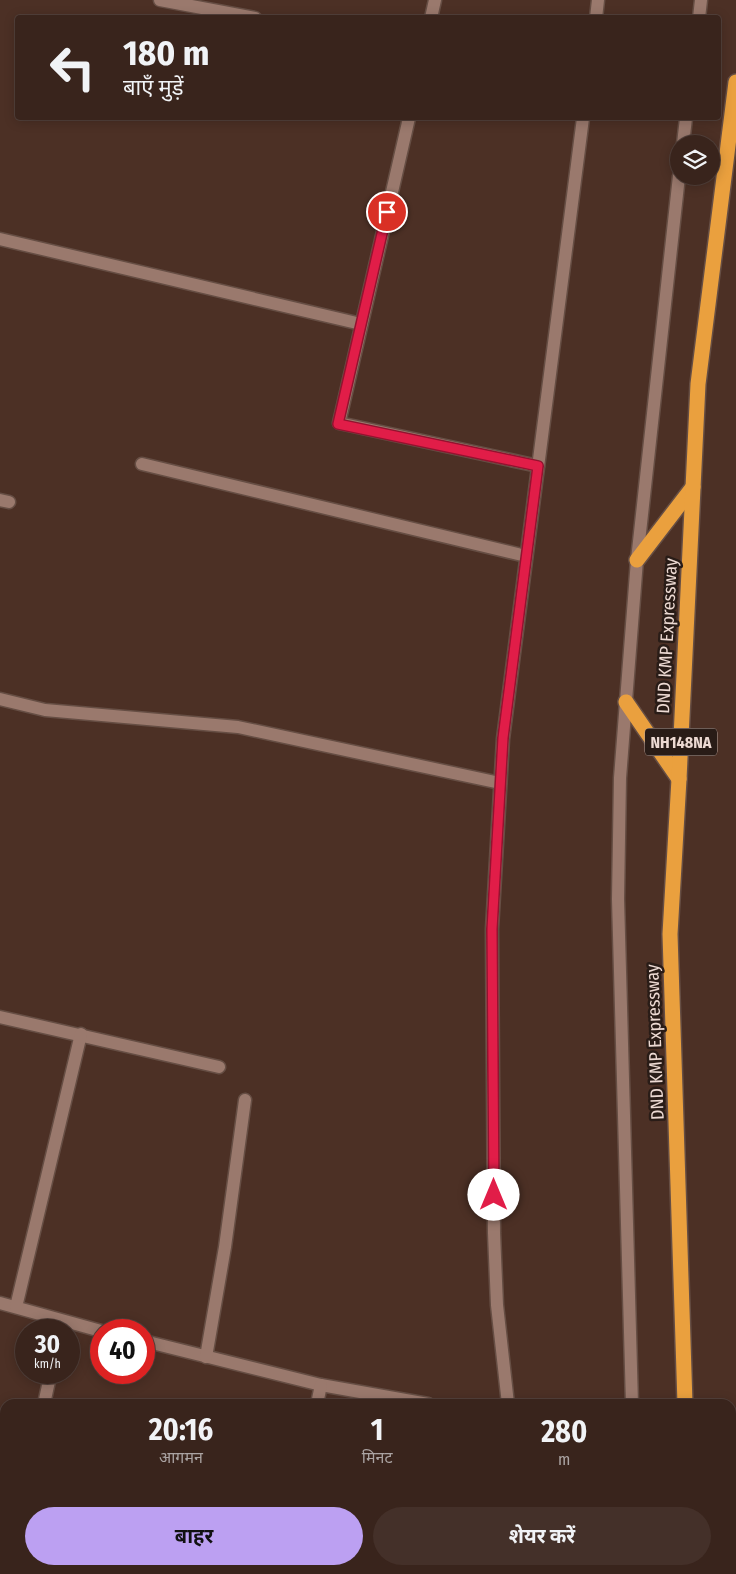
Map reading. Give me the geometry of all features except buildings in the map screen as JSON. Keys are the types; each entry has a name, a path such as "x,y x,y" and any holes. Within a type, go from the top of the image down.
{"highway":[{"name":"DND KMP Expressway","path":"686,1399 670,934 698,384 736,82"},
{"path":"637,560 692,487"},
{"path":"626,702 679,779"}],"street":[{"path":"160,0 239,15"},
{"path":"432,15 435,0"},
{"path":"596,15 598,0"},
{"path":"699,15 701,0"},
{"path":"408,120 338,424 538,466"},
{"path":"507,1399 497,1305 494,1232 492,929 500,783 503,738 583,120"},
{"path":"684,135 686,120"},
{"path":"632,1399 618,899 620,778 637,560 678,185"},
{"path":"0,240 361,324"},
{"path":"142,464 526,556"},
{"path":"0,699 45,710 238,727 500,783"},
{"path":"0,1017 219,1067"},
{"path":"16,1308 81,1034"},
{"path":"206,1357 225,1247 245,1100"},
{"path":"0,1303 44,1319"},
{"path":"155,1344 321,1385 400,1399"},
{"path":"45,1399 48,1384"},
{"path":"318,1399 321,1385"}],"route":[{"path":"387,212 338,424 538,466 503,738 492,929 494,1195"}]}
